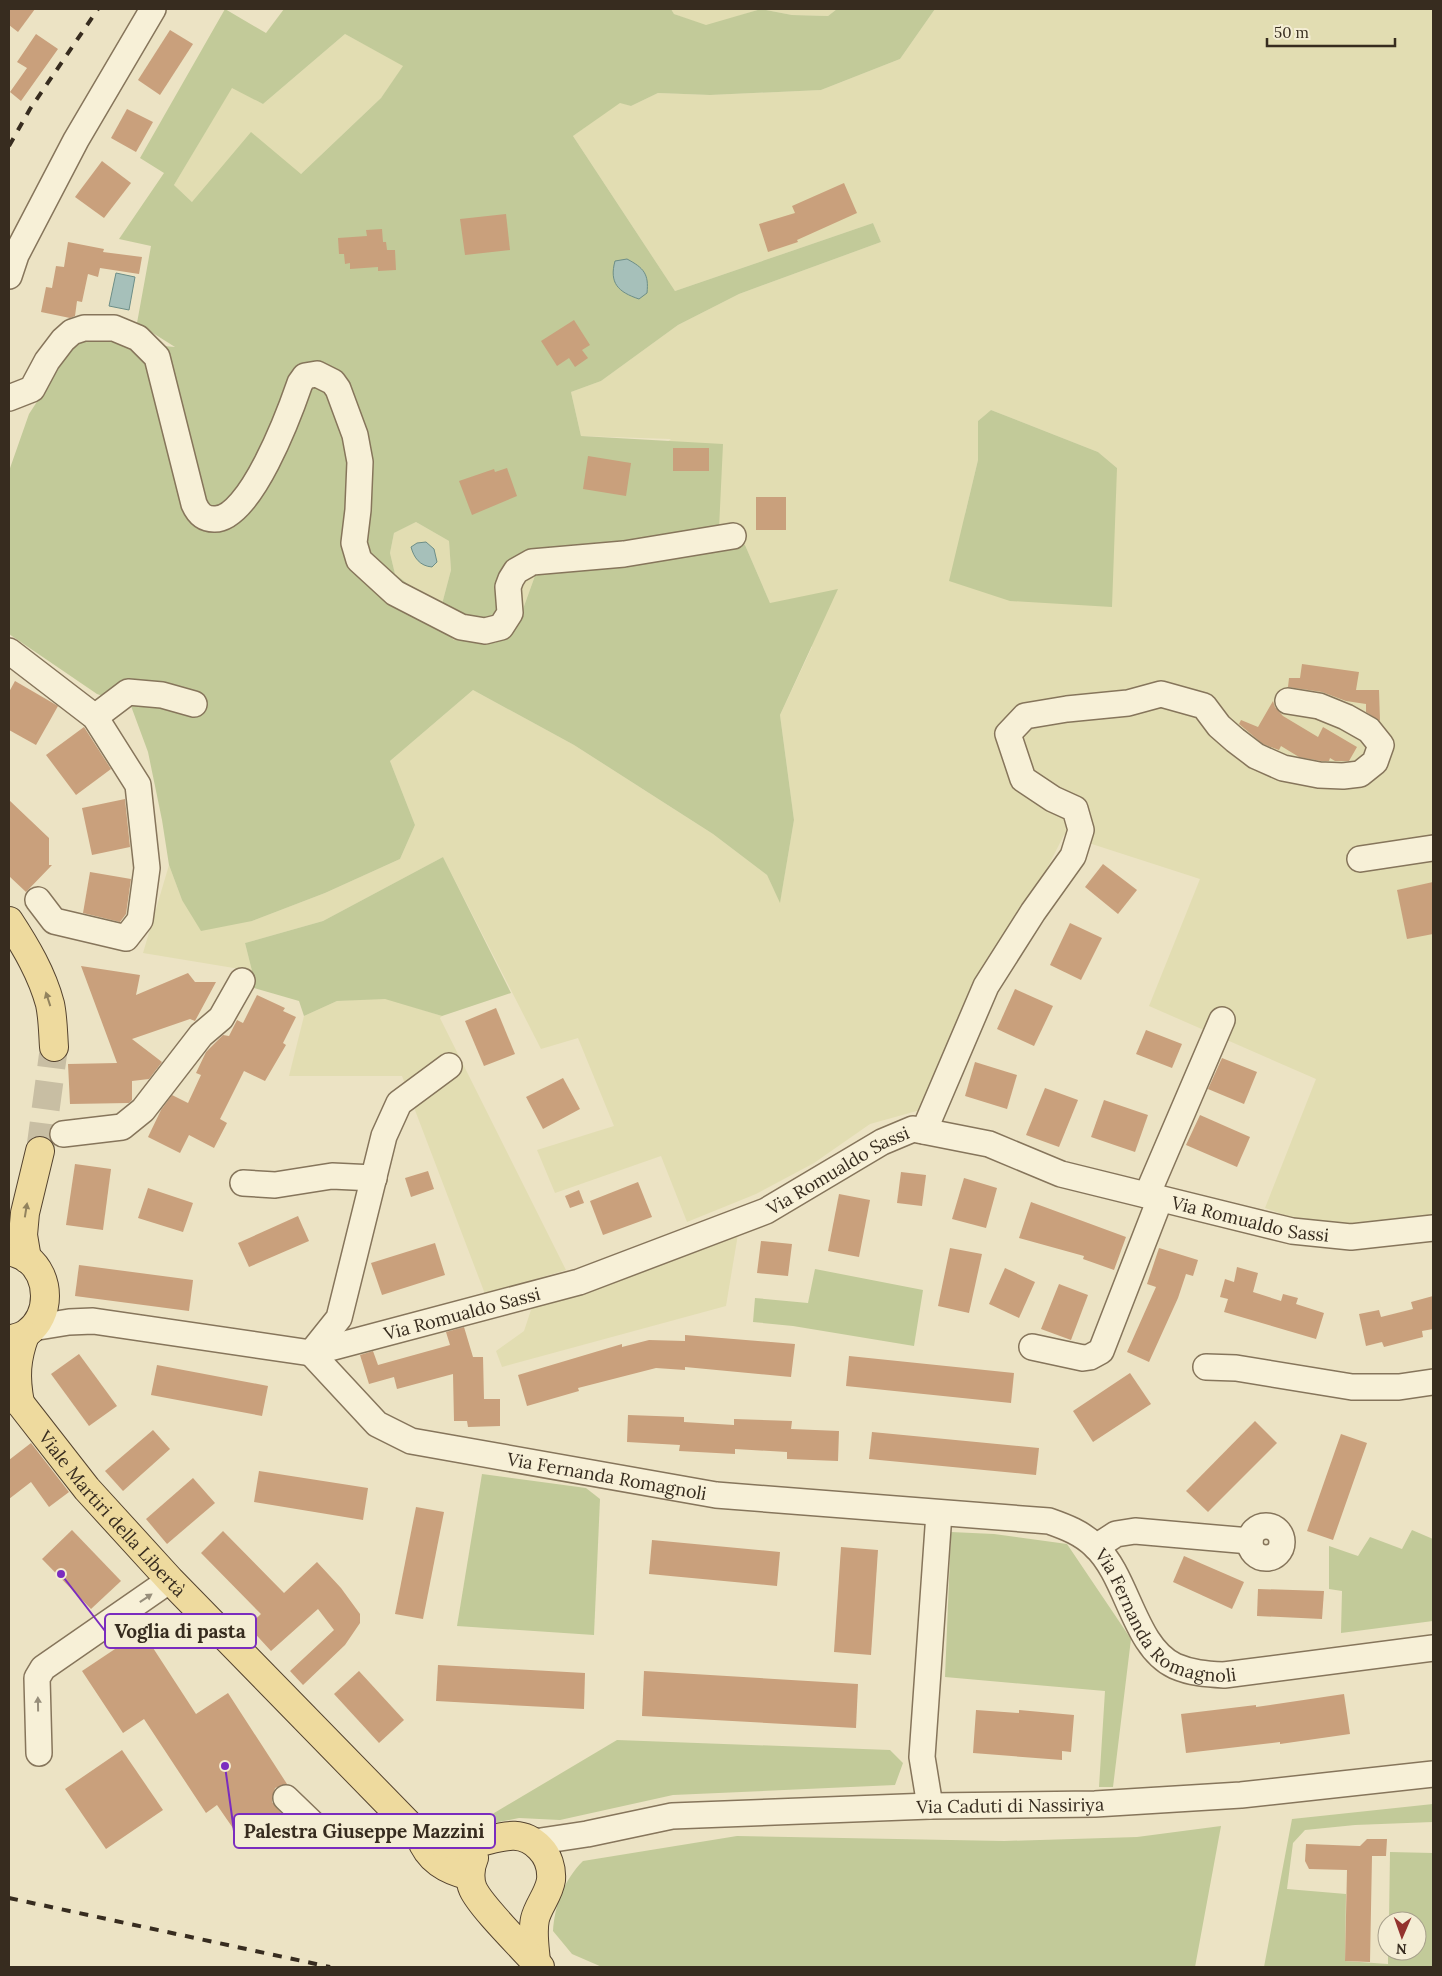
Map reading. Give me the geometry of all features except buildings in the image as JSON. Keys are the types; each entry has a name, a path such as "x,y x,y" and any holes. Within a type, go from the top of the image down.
{"main road":[{"path":"9,921 24,943 39,972 50,1005 54,1047"},
{"path":"40,1151 25,1213 23,1235 18,1254 41,1276 45,1287"},
{"name":"Viale Martiri della Libertà","path":"45,1287 46,1298 42,1313 22,1334 17,1356 14,1396 87,1489 170,1580 420,1836 424,1849 450,1871 470,1876"},
{"path":"511,1834 523,1836 534,1842 544,1852 550,1865 551,1881 535,1919 538,1964 490,1911 473,1889 470,1876 472,1863 478,1851 488,1842 499,1836 511,1834"},
{"path":"420,1836 460,1845 488,1842"},
{"path":"490,1911 508,1915 523,1913 536,1906 546,1895"}],"street":[{"path":"9,276 16,255 76,140 153,9"},
{"path":"9,398 32,389 47,361 63,340 72,332 84,328 114,328 138,338 157,357 194,504 199,513 205,518 220,519 236,510 268,461 284,429 300,383 305,376 311,374 323,375 338,389 355,435 360,462 358,510 354,543 359,560 395,593 461,627 485,631 501,626 510,613 508,587 511,578 516,571 532,562 624,554 733,536"},
{"path":"9,651 95,717 138,785 147,868 140,920 126,938 54,921 38,900"},
{"path":"95,717 128,692 162,695 194,704"},
{"path":"924,1131 986,986 1032,912 1072,856 1081,830 1075,809 1053,799 1023,779 1008,734 1025,716 1067,709 1128,703 1161,694 1204,706 1219,726 1234,740 1256,756 1283,768 1342,776 1360,774 1375,762 1381,745 1369,730 1319,706 1288,701"},
{"path":"1360,859 1433,848"},
{"path":"62,1134 122,1127 143,1110 201,1035 221,1018 242,981"},
{"path":"1032,1347 1083,1358 1090,1357 1100,1351 1153,1197 1222,1020"},
{"path":"311,1353 339,1318 384,1136 399,1103 449,1066"},
{"name":"Via Romualdo Sassi","path":"22,1334 69,1322 93,1321 311,1353 579,1282 766,1211 882,1142 913,1129 989,1144 1061,1174 1292,1231 1351,1237 1433,1228"},
{"path":"243,1183 275,1185 332,1176 374,1178"},
{"name":"Via Romualdo Sassi","path":"45,1287 57,1303 93,1321"},
{"name":"Via Fernanda Romagnoli","path":"311,1353 377,1424 411,1441 716,1495 1049,1521 1075,1530 1096,1547 1110,1566 1152,1647 1173,1665 1196,1673 1224,1675 1433,1648"},
{"path":"1206,1366 1236,1368 1352,1387 1399,1388 1433,1382"},
{"path":"930,1806 922,1757 939,1513"},
{"path":"1096,1547 1116,1534 1135,1531 1250,1541"},
{"path":"39,1753 38,1678 44,1668 170,1580"},
{"name":"Via Caduti di Nassiriya","path":"534,1842 587,1834 672,1816 930,1806 1095,1804 1241,1795 1433,1774"},
{"path":"286,1798 313,1824"},
{"name":"Via Caduti di Nassiriya","path":"550,1865 587,1834"}],"shaded area":[{"path":"671,9 761,9 706,26 674,14"},
{"path":"761,9 837,9 828,16 792,15"},
{"path":"935,9 1433,9 1433,1221 1314,1226 1265,1208 1316,1079 1149,1006 1200,879 1064,835 924,1109 870,1124 814,1163 756,1194 687,1222 661,1156 555,1193 537,1150 614,1126 578,1038 541,1049 443,857 323,921 245,943 252,971 143,953 169,865 182,900 252,921 325,893 400,859 415,825 390,761 473,690 574,745 713,834 767,875 780,902 794,820 780,715 812,647 770,603 745,545 536,573 523,609 510,633 495,643 454,640 431,619 417,591 395,574 390,553 394,533 416,522 449,541 451,570 442,604 495,599 510,560 671,439 581,436 571,392 601,381 678,325 739,294 881,242 873,223 675,291 573,136 620,102 631,106 658,93 710,95 821,90 900,59","holes":["991,410 1098,452 1117,468 965,514 978,460 978,421"]},
{"path":"345,34 404,66 381,98 301,174 192,202 174,185 232,87 263,104"},
{"path":"385,998 442,1016 440,1018 566,1270 485,1294 402,1076 289,1076 304,1016 337,1001"},
{"path":"739,1228 726,1306 502,1367 496,1351 524,1331 533,1304"}],"green space":[{"path":"225,9 266,33 284,9 671,9 674,14 706,25 761,9 792,15 828,16 837,9 935,9 900,59 821,90 710,95 658,93 631,106 620,103 573,136 675,291 873,223 881,242 739,294 678,325 601,381 571,392 581,436 723,444 719,529 511,560 495,599 500,616 467,623 442,604 451,570 449,541 416,522 394,533 390,553 395,574 417,591 431,619 454,640 495,643 510,633 523,609 536,573 674,552 745,545 770,603 838,589 780,715 794,820 780,903 767,875 713,834 574,745 473,690 390,761 415,825 400,859 325,893 252,921 201,931 182,900 169,865 148,752 131,706 97,694 9,634 9,471 29,414 70,351 86,339 175,347 137,323 151,246 119,239 164,173 140,158","holes":["345,34 403,66 381,98 301,174 251,132 192,202 174,185 232,88 263,104"]},
{"path":"991,410 1098,452 1117,468 1112,607 1010,601 949,581 978,460 978,421"},
{"path":"443,857 511,993 442,1016 385,999 337,1001 304,1016 299,1001 247,986 252,971 245,943 323,921"},
{"path":"815,1269 923,1290 914,1346 793,1326 753,1322 755,1298 808,1303"},
{"path":"482,1474 586,1488 600,1499 594,1635 457,1626"},
{"path":"1412,1530 1433,1539 1433,1621 1341,1633 1342,1591 1329,1589 1329,1546 1358,1556 1370,1537 1402,1549"},
{"path":"951,1532 994,1534 1067,1544 1131,1639 1113,1787 1099,1787 1105,1691 945,1677"},
{"path":"617,1740 890,1750 903,1763 895,1785 673,1795 560,1820 519,1818 469,1828"},
{"path":"1433,1804 1433,1822 1355,1825 1305,1830 1293,1843 1287,1889 1346,1894 1345,1961 1388,1964 1388,1961 1427,1961 1427,1911 1389,1911 1390,1852 1433,1853 1433,1967 1264,1967 1292,1819"},
{"path":"1221,1826 1195,1967 602,1967 572,1954 553,1931 558,1902 566,1884 583,1861 737,1836 1004,1841 1137,1837"}],"water":[{"path":"627,259 638,265 646,276 647,293 639,299 621,290 614,281 613,269 615,261"},
{"path":"116,273 135,277 129,310 109,306"},
{"path":"426,542 434,549 437,562 432,567 418,561 411,547 417,543"}],"tunnel":[{"path":"40,1151 54,1047"}],"railway":[{"path":"9,146 30,109 98,9"},
{"path":"9,1898 330,1967"}],"place":[{"name":"Voglia di pasta","path":"61,1574"},
{"name":"Palestra Giuseppe Mazzini","path":"225,1766"}]}
